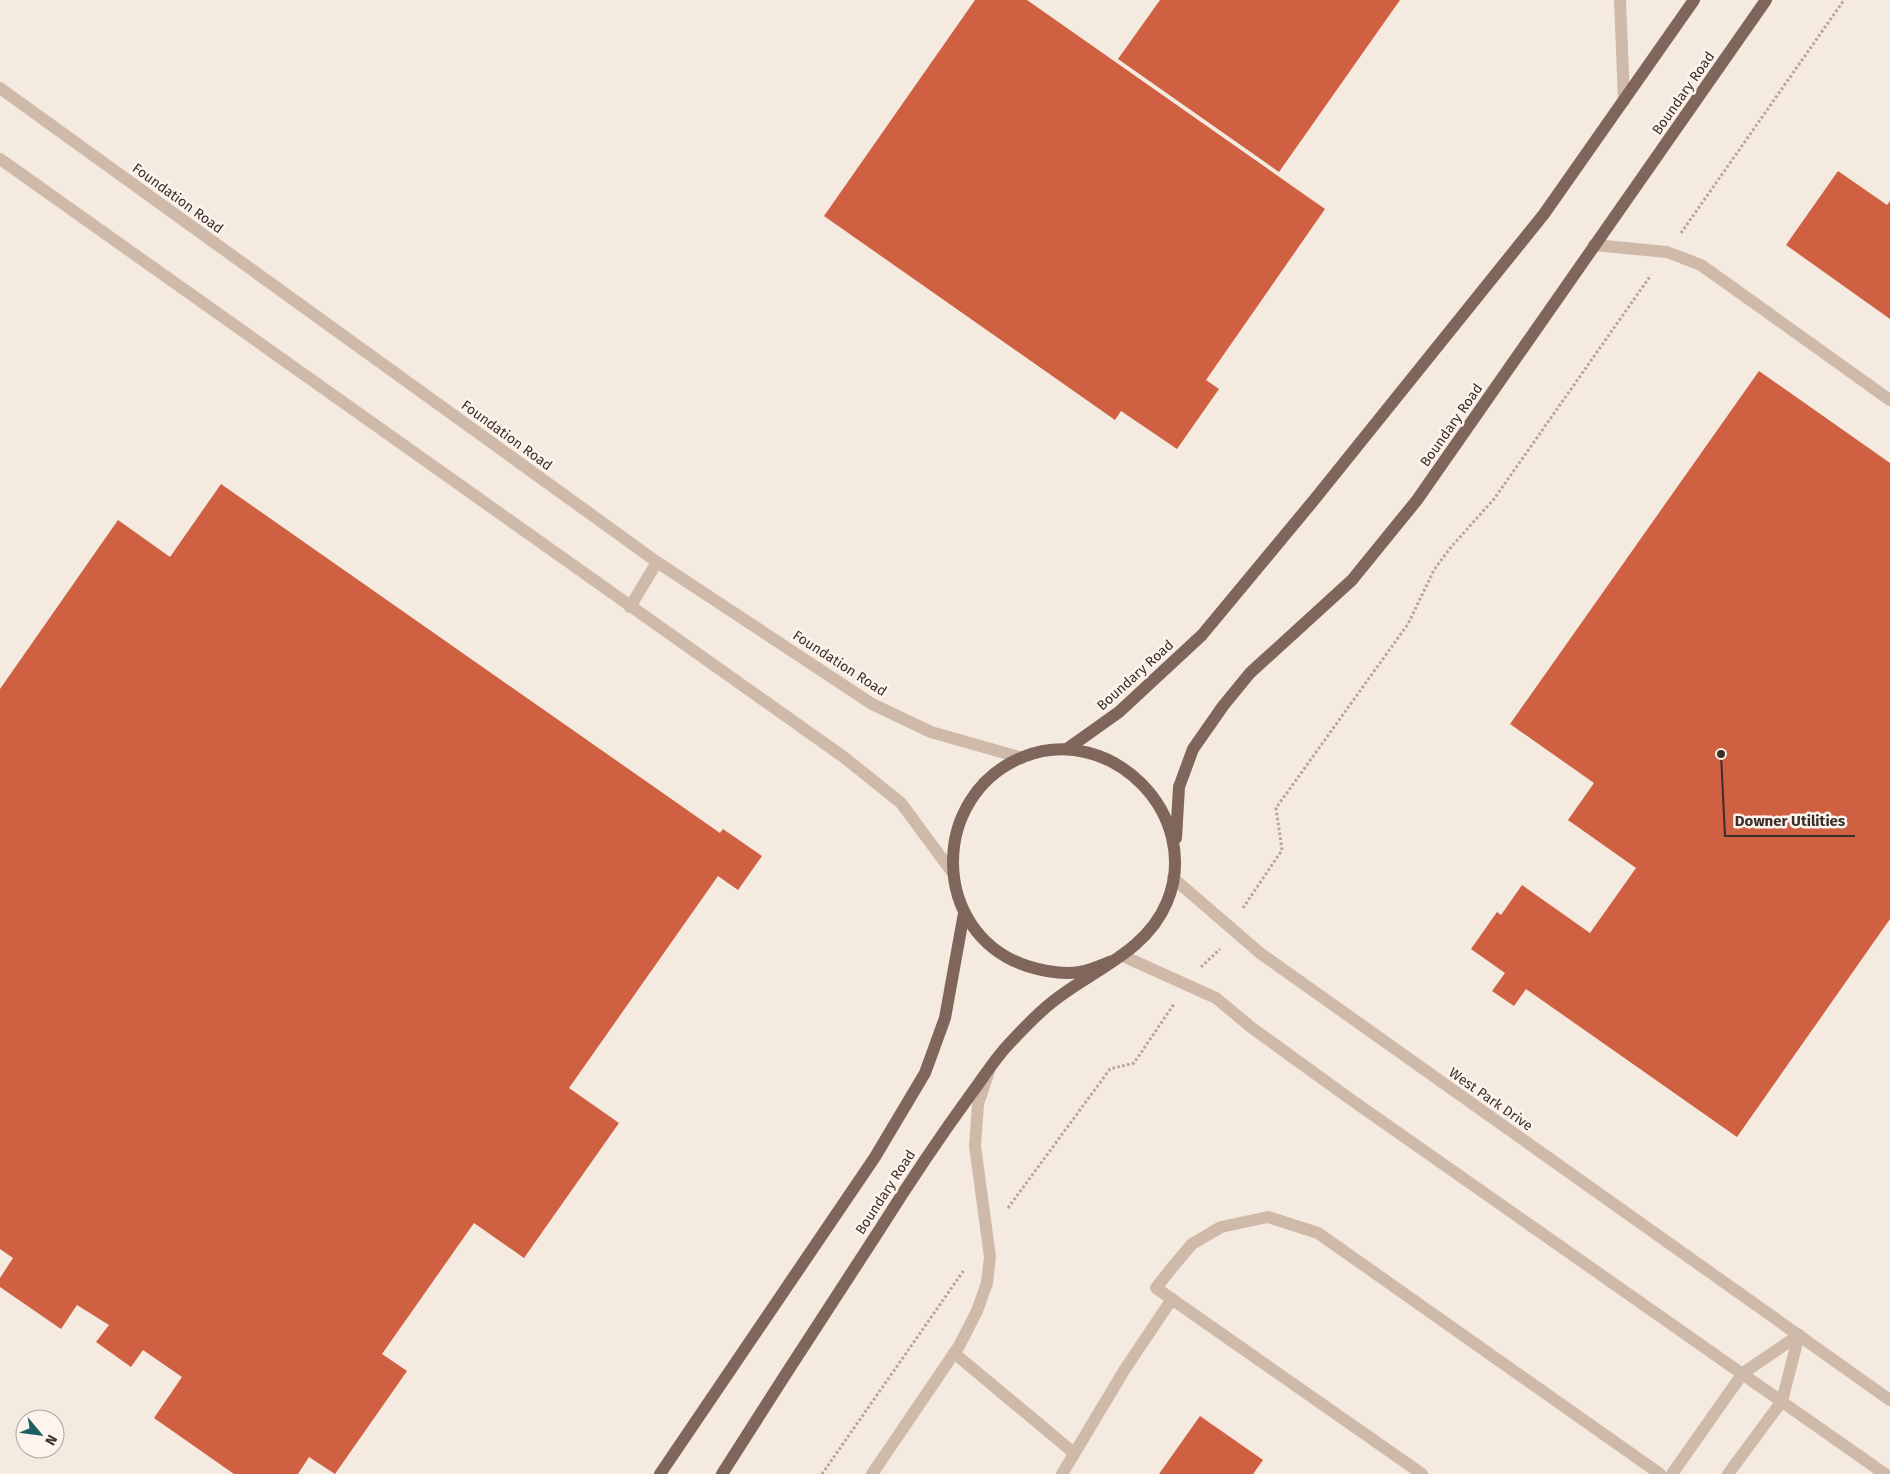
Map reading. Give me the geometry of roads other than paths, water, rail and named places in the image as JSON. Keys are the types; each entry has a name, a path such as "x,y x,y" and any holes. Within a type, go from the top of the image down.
{"main road":[{"name":"Boundary Road","path":"1067,750 1119,712 1202,635 1314,500 1544,214 1694,0"},
{"name":"Boundary Road","path":"722,1474 931,1148 1007,1046 1051,1003 1118,958 1141,940 1157,922 1167,901 1174,878 1178,787 1193,749 1223,706 1250,673 1352,580 1422,492 1766,0"},
{"path":"1118,958 1080,972 1045,972 1012,961 984,940 964,913 956,892 952,872 955,836 968,803 991,776 1022,758 1044,751 1067,750 1100,756 1130,772 1153,795 1169,826 1174,858"},
{"name":"Boundary Road","path":"660,1474 875,1157 925,1073 946,1018 964,913"}],"street":[{"path":"1620,0 1624,101"},
{"name":"Foundation Road","path":"0,88 658,562 872,704 932,732 1022,758"},
{"path":"0,159 845,758 901,803 952,872"},
{"path":"1594,245 1667,252 1701,265 1890,400"},
{"path":"630,607 658,562"},
{"name":"West Park Drive","path":"1174,878 1260,953 1890,1400"},
{"path":"1118,958 1187,984 1216,998 1252,1028 1353,1101 1885,1474"},
{"path":"872,1474 954,1353 978,1311 987,1282 990,1257 975,1146 978,1104 989,1071"},
{"path":"1422,1474 1156,1288 1192,1244 1221,1227 1268,1217 1318,1233 1660,1474"},
{"path":"1062,1474 1125,1369 1172,1299"},
{"path":"1672,1474 1743,1373 1799,1335"},
{"path":"1728,1474 1782,1401 1799,1335"},
{"path":"954,1353 1074,1453"}],"place":[{"name":"Downer Utilities","path":"1721,754"}]}
